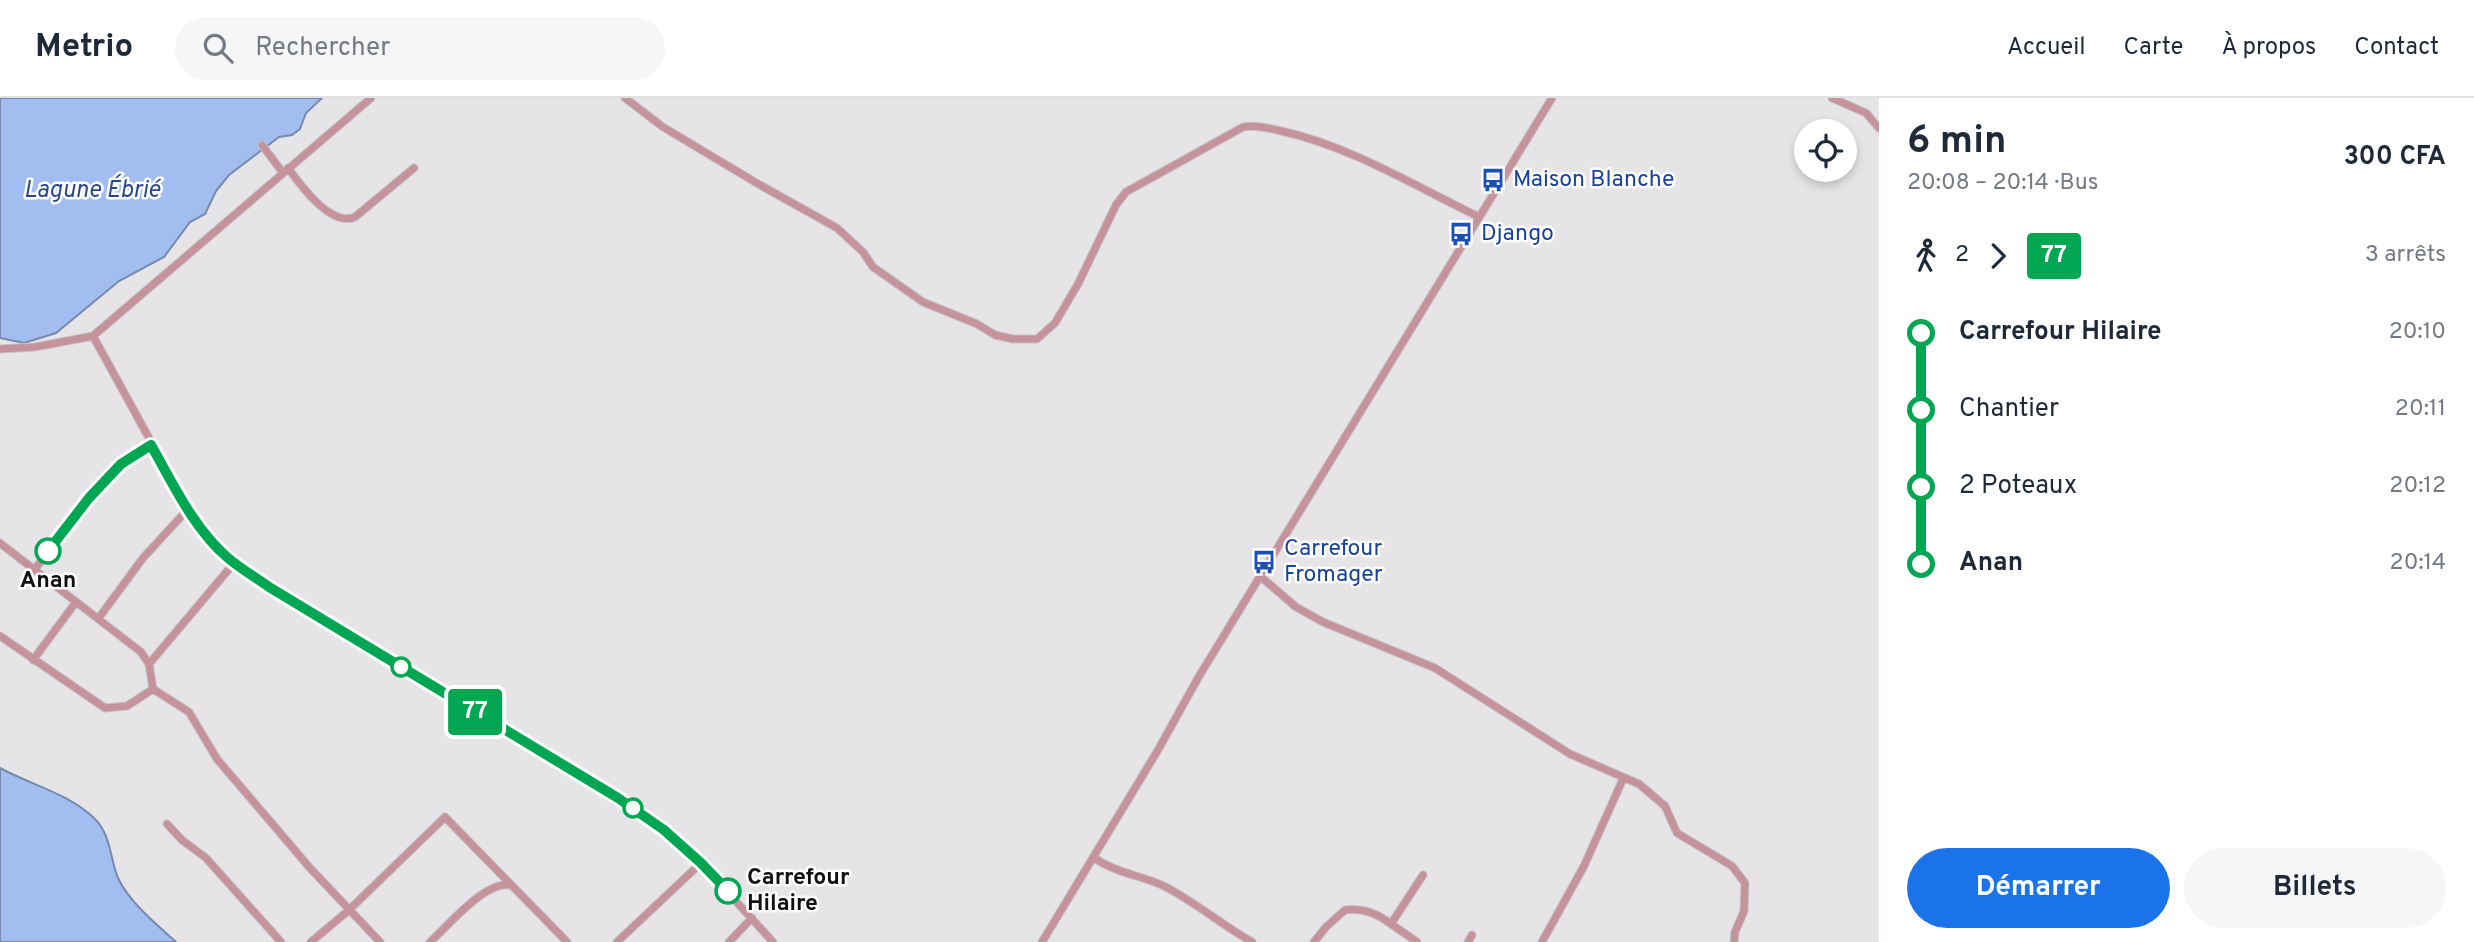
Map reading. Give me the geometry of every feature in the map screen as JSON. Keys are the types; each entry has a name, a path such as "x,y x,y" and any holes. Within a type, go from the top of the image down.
{"street":[{"path":"0,349 35,347 93,336 371,98"},
{"path":"625,98 663,127 838,228 863,252 873,268 923,302 977,324 995,335 1013,339 1037,339 1055,323 1078,284 1116,205 1126,192 1243,127 1253,125 1300,135 1344,150 1479,217"},
{"path":"1042,942 1198,677 1261,578 1552,98"},
{"path":"1832,98 1866,113 1879,128"},
{"path":"262,145 307,194 341,220 355,217 414,168"},
{"path":"93,336 188,509 212,542 234,563 269,587 618,798 664,830 701,863 773,942"},
{"path":"34,569 89,498 121,464 151,445"},
{"path":"98,619 144,558 188,509"},
{"path":"0,543 141,652 149,664 153,690"},
{"path":"149,664 234,563"},
{"path":"1261,578 1296,607 1323,622 1435,668 1570,754 1639,784 1654,795 1665,806 1682,837 1715,855 1740,874 1745,883 1744,911 1735,932 1734,942"},
{"path":"33,660 76,602"},
{"path":"0,636 105,708 127,706 153,690"},
{"path":"153,690 190,712 217,759 380,942"},
{"path":"1542,942 1584,866 1623,779"},
{"path":"311,942 349,910 445,817 509,886 528,901 567,942"},
{"path":"167,824 182,840 206,858 281,942"},
{"path":"1093,857 1108,868 1162,885 1201,907 1252,942"},
{"path":"617,942 701,863"},
{"path":"1391,924 1423,875"},
{"path":"430,942 480,896 498,886 509,886"},
{"path":"1314,942 1345,910 1367,910 1377,914 1417,942"},
{"path":"729,942 752,918"}],"water":[{"name":"Lagune Ébrié","path":"0,98 322,98 306,113 300,129 292,135 279,137 229,175 216,191 205,214 190,222 164,257 119,281 56,333 24,343 0,338"},
{"path":"0,768 73,802 95,819 104,832 115,871 123,887 144,913 176,942 0,942"}],"bus line":[{"name":"77","path":"48,551 89,498 121,464 151,445 188,509 229,559 269,587 618,798 664,830 728,891"}],"place":[{"name":"Maison Blanche","path":"1493,180"},
{"name":"Django","path":"1461,234"},
{"name":"Anan","path":"48,551"},
{"name":"Carrefour Fromager","path":"1264,562"},
{"name":"Carrefour Hilaire","path":"728,891"}]}
